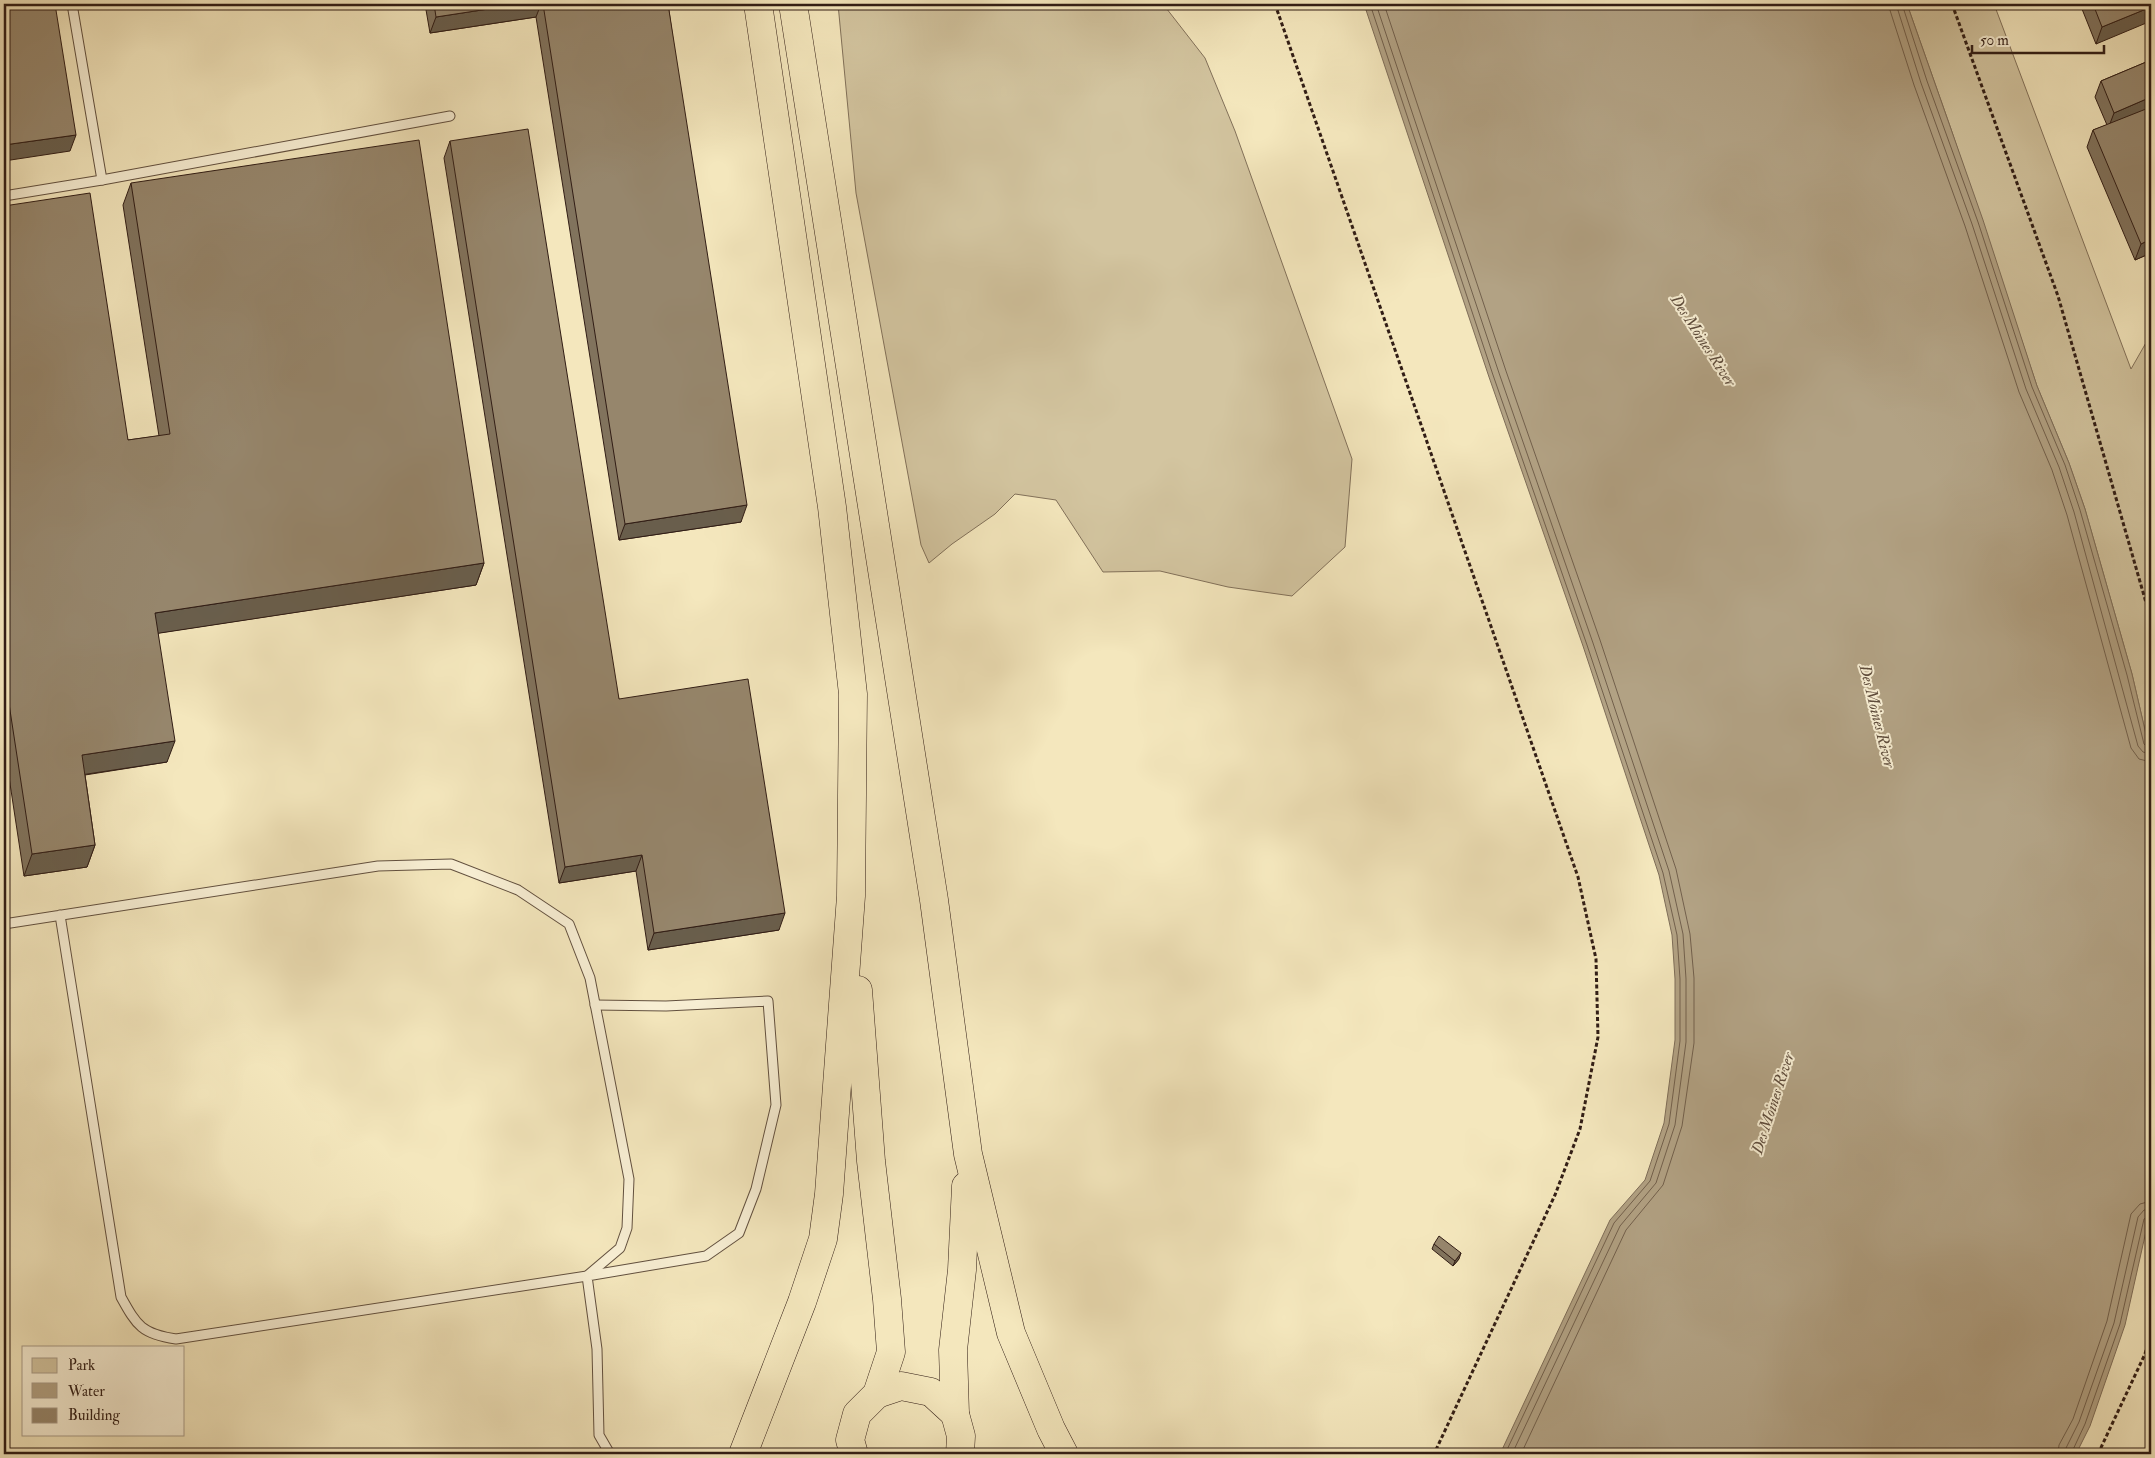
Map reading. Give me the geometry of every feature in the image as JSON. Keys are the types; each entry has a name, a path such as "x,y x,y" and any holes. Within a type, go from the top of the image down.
{"highway":[{"path":"754,4 767,63"},
{"path":"743,1454 802,1302 823,1239 829,1194 851,896 853,694 832,507 758,4"},
{"path":"793,4 934,900 968,1154 1011,1333 1051,1429 1064,1454"},
{"path":"851,896 870,1161 887,1299 891,1352 877,1394 857,1414 850,1440 854,1454"},
{"path":"961,1454 962,1436 955,1414 953,1350 962,1270 968,1154"},
{"path":"877,1394 901,1386 932,1392 955,1414"}],"lane":[{"path":"72,4 102,180"},
{"path":"4,196 102,180 450,116"},
{"path":"4,920 4,924 378,866 451,864 518,890 568,924 590,978 629,1179 627,1228 620,1248 587,1276"},
{"path":"60,915 121,1297 135,1323 156,1336 176,1339 706,1256 739,1234 756,1189 776,1105 768,1001 666,1006 595,1005"},
{"path":"587,1276 598,1349 600,1435 610,1454"}],"path":[{"path":"1275,4 1578,877 1596,959 1598,1037 1580,1129 1555,1195 1434,1454"},
{"path":"1952,4 2058,296 2151,620"},
{"path":"2098,1454 2145,1354 2151,1332"}],"green space":[{"path":"838,4 1163,4 1205,58 1235,131 1352,459 1345,547 1292,596 1228,587 1160,571 1103,572 1056,500 1015,494 995,514 952,544 929,563 921,545 856,193"},
{"path":"1907,4 1994,4 2131,369 2151,334 2151,756 2132,674 2085,509 2069,463 2037,386"}],"water":[{"name":"Des Moines River","path":"1364,4 1907,4 1983,220 2037,386 2069,463 2085,509 2132,674 2151,756 2151,1209 2125,1325 2090,1426 2076,1454 1500,1454 1610,1220 1645,1180 1664,1123 1675,1040 1675,979 1672,935 1659,875"}],"building":[{"path":"4,4 55,4 76,135 4,145"},
{"path":"434,4 521,4 436,17"},
{"path":"543,4 668,4 747,505 625,524"},
{"path":"2093,4 2151,4 2151,7 2102,27"},
{"path":"2151,60 2151,97 2114,113 2101,81"},
{"path":"2151,107 2151,239 2141,244 2093,130"},
{"path":"528,129 619,699 748,679 785,913 654,933 642,855 565,867 450,141"},
{"path":"419,140 484,563 155,613 175,741 82,755 95,845 32,854 4,671 4,206 90,193 128,440 170,434 131,183"},
{"path":"1439,1236 1461,1253 1455,1261 1434,1244"}]}
